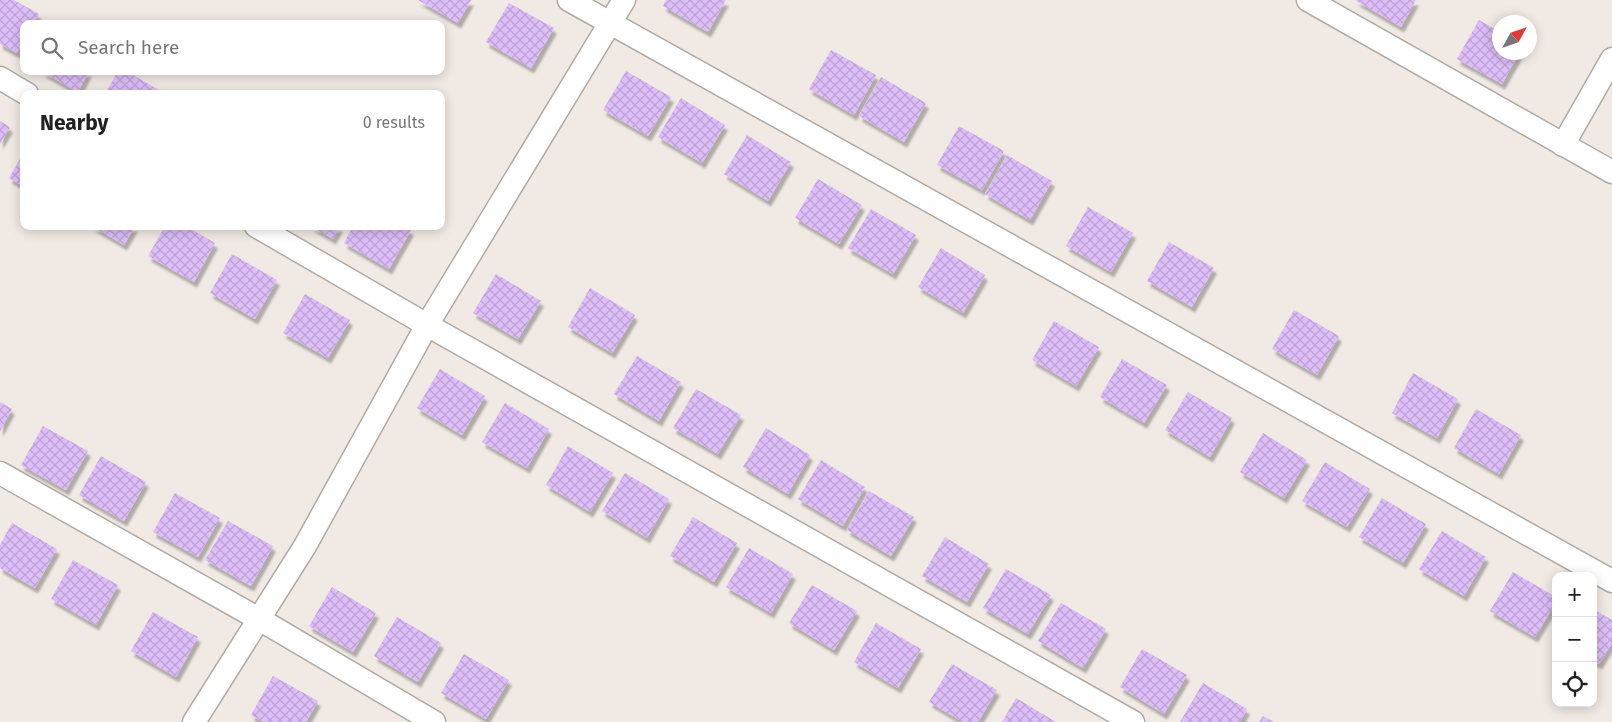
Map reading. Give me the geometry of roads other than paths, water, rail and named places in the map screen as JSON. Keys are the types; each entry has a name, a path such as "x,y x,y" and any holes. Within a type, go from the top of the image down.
{"street":[{"path":"569,0 1612,581"},
{"path":"194,722 305,546 427,325 624,0"},
{"path":"1308,0 1612,172"},
{"path":"1563,145 1612,59"},
{"path":"0,78 20,90"},
{"path":"263,230 427,325 1133,722"},
{"path":"0,473 259,619 434,722"}]}
